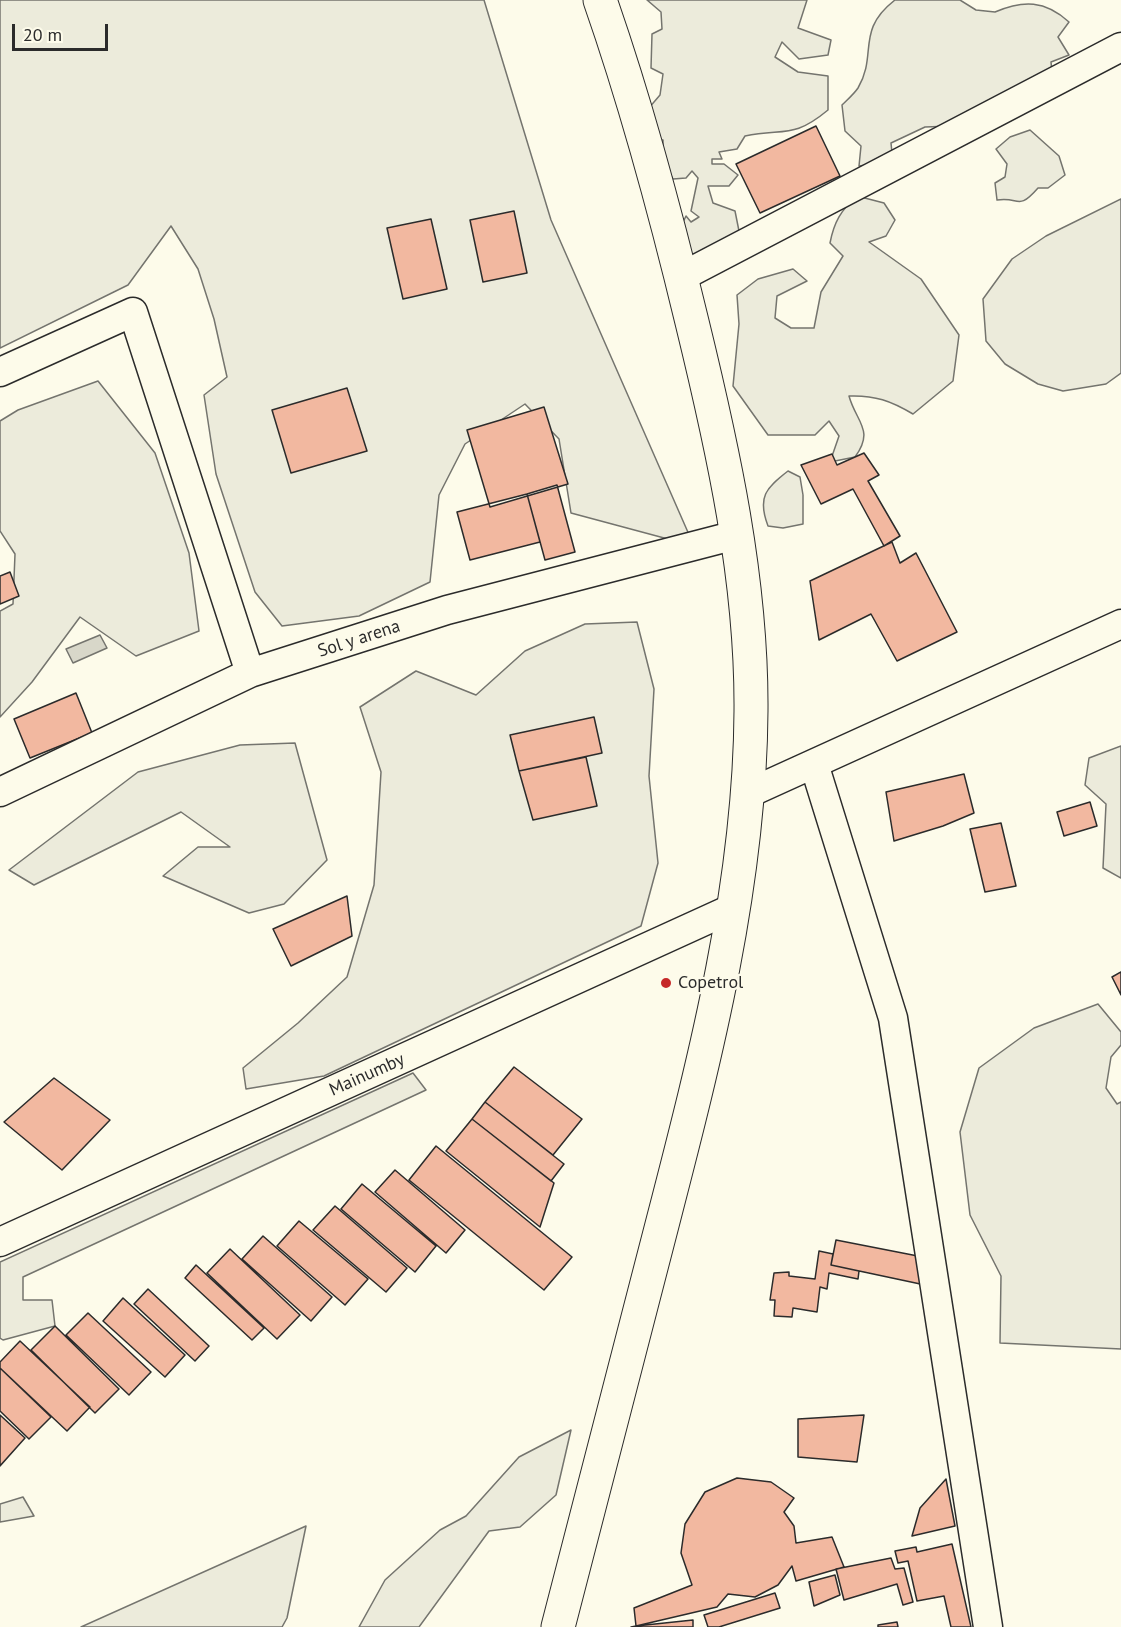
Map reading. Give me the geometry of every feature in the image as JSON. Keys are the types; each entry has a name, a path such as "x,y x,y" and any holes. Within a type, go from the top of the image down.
{"main road":[{"path":"558,1627 711,1029 733,908 747,794 751,710 748,626 736,535 712,405 640,122 600,0"}],"street":[{"path":"681,278 1121,47"},
{"path":"0,372 133,312 250,673"},
{"name":"Sol y arena","path":"0,792 250,673 447,610 736,535"},
{"path":"747,794 1121,624"},
{"path":"814,764 893,1018 988,1627"},
{"name":"Mainumby","path":"0,1242 733,908"}],"shaded area":[{"path":"0,0 484,0 551,220 694,546 571,513 559,439 525,404 465,444 439,495 430,582 359,616 282,626 255,592 216,474 204,395 227,377 214,319 198,269 171,226 128,285 0,348"},
{"path":"647,0 807,0 798,28 831,40 828,55 799,59 782,42 775,57 798,72 828,76 828,110 797,129 745,136 737,149 719,152 722,159 712,159 712,164 724,164 738,175 729,186 708,186 713,203 735,211 740,236 696,277 677,235 686,216 691,222 699,217 691,211 698,178 692,171 686,178 673,179 663,160 663,140 652,139 648,109 660,95 663,74 651,68 652,34 662,29 661,12"},
{"path":"895,0 960,0 976,10 995,12 1015,5 1042,6 1051,9 1069,22 1058,37 1069,55 1051,62 1052,72 953,126 925,127 891,143 892,153 883,163 859,166 861,146 845,131 842,105 856,90 864,76 875,22"},
{"path":"1030,130 1059,156 1065,175 1048,188 1038,188 1022,201 997,200 995,183 1005,177 1007,164 996,149 1010,137"},
{"path":"857,196 884,203 895,220 886,236 869,242 921,279 959,335 953,381 913,414 882,400 849,396 864,433 861,448 855,457 830,462 839,436 829,421 815,435 768,435 733,386 739,324 737,295 758,279 793,269 807,281 777,296 775,318 791,328 814,328 821,292 843,256 830,243 834,229 842,211"},
{"path":"1121,199 1121,373 1106,384 1063,391 1038,384 1005,364 986,341 983,299 1012,259 1046,236"},
{"path":"98,381 155,453 189,553 199,631 136,656 80,617 32,682 0,717 0,611 13,604 15,554 0,531 0,421 18,410"},
{"path":"788,471 800,477 803,495 803,524 783,528 768,526 763,508 766,494 769,488"},
{"path":"637,622 654,689 649,776 658,863 641,926 324,1076 246,1089 243,1068 298,1023 347,977 374,885 381,772 360,707 416,671 476,695 525,651 585,624"},
{"path":"100,635 107,648 73,663 66,649"},
{"path":"295,743 327,860 284,904 249,913 163,876 198,847 230,847 181,812 34,885 9,870 138,772 240,745"},
{"path":"1121,746 1121,878 1103,868 1106,804 1085,785 1089,758"},
{"path":"1098,1004 1121,1032 1121,1045 1111,1057 1106,1088 1117,1104 1121,1102 1121,1349 1000,1343 1001,1276 970,1215 960,1132 979,1068 1034,1028"},
{"path":"413,1073 426,1090 23,1277 23,1300 52,1300 55,1326 3,1340 0,1338 0,1262"},
{"path":"571,1430 556,1495 520,1527 489,1531 419,1627 359,1627 385,1580 440,1530 466,1516 519,1457"},
{"path":"23,1497 34,1516 0,1522 0,1504"},
{"path":"306,1526 287,1618 282,1627 81,1627"}],"building":[{"path":"816,126 840,176 760,213 736,164"},
{"path":"514,211 527,273 483,282 470,220"},
{"path":"431,219 447,289 403,299 387,228"},
{"path":"347,388 367,451 291,473 272,410"},
{"path":"544,407 568,484 490,507 467,430"},
{"path":"864,453 879,475 868,481 900,536 884,546 853,489 821,504 801,465 832,454 837,465"},
{"path":"557,485 575,552 545,560 527,494"},
{"path":"527,494 540,542 470,560 457,512"},
{"path":"892,542 900,563 916,553 957,632 897,661 871,614 819,640 810,581"},
{"path":"10,572 19,596 0,604 0,576"},
{"path":"76,693 92,733 30,758 14,719"},
{"path":"594,717 602,753 519,771 510,735"},
{"path":"586,757 597,806 533,820 519,771"},
{"path":"964,774 974,813 943,826 894,841 886,792"},
{"path":"1090,802 1097,826 1064,836 1057,812"},
{"path":"1001,823 1016,886 985,892 970,829"},
{"path":"347,896 352,936 291,966 273,929"},
{"path":"1121,972 1121,995 1112,977"},
{"path":"514,1067 582,1119 553,1155 485,1102"},
{"path":"54,1078 110,1120 62,1170 4,1122"},
{"path":"485,1102 564,1164 551,1181 472,1119"},
{"path":"472,1119 554,1183 540,1227 446,1151"},
{"path":"436,1146 572,1257 544,1290 409,1180"},
{"path":"395,1170 465,1230 446,1253 375,1192"},
{"path":"362,1184 436,1246 415,1272 341,1209"},
{"path":"335,1206 407,1268 386,1292 313,1230"},
{"path":"299,1221 368,1279 345,1305 277,1246"},
{"path":"263,1236 332,1297 311,1321 242,1259"},
{"path":"836,1240 928,1258 925,1285 831,1265"},
{"path":"230,1249 300,1315 277,1339 207,1273"},
{"path":"819,1251 833,1254 831,1265 859,1271 858,1279 829,1273 827,1289 820,1287 817,1312 793,1308 792,1317 774,1316 775,1300 770,1300 774,1273 789,1272 789,1276 815,1279"},
{"path":"196,1265 264,1328 252,1340 185,1278"},
{"path":"148,1289 209,1346 195,1361 134,1304"},
{"path":"123,1298 185,1355 165,1377 103,1321"},
{"path":"88,1313 151,1372 129,1395 66,1335"},
{"path":"55,1326 119,1389 95,1413 31,1350"},
{"path":"20,1341 90,1407 67,1431 0,1368 0,1362"},
{"path":"0,1368 51,1417 29,1439 0,1411"},
{"path":"0,1415 25,1438 0,1466"},
{"path":"864,1415 857,1462 798,1457 798,1419"},
{"path":"737,1478 771,1482 794,1498 784,1512 794,1526 796,1543 832,1537 844,1567 796,1581 792,1566 778,1585 755,1597 728,1594 717,1607 636,1626 634,1608 692,1585 681,1553 685,1524 705,1492"},
{"path":"946,1479 955,1526 912,1536 920,1508"},
{"path":"952,1544 971,1627 951,1627 944,1596 917,1601 908,1561 898,1563 895,1551 916,1547 917,1552"},
{"path":"891,1558 895,1569 904,1568 913,1602 903,1605 897,1584 844,1600 836,1569"},
{"path":"835,1575 840,1595 814,1606 809,1582"},
{"path":"775,1593 780,1608 719,1627 708,1627 704,1615"},
{"path":"693,1620 693,1627 631,1627 636,1626"},
{"path":"897,1622 898,1627 878,1627 878,1625"}],"place":[{"name":"Copetrol","path":"666,983"}]}
